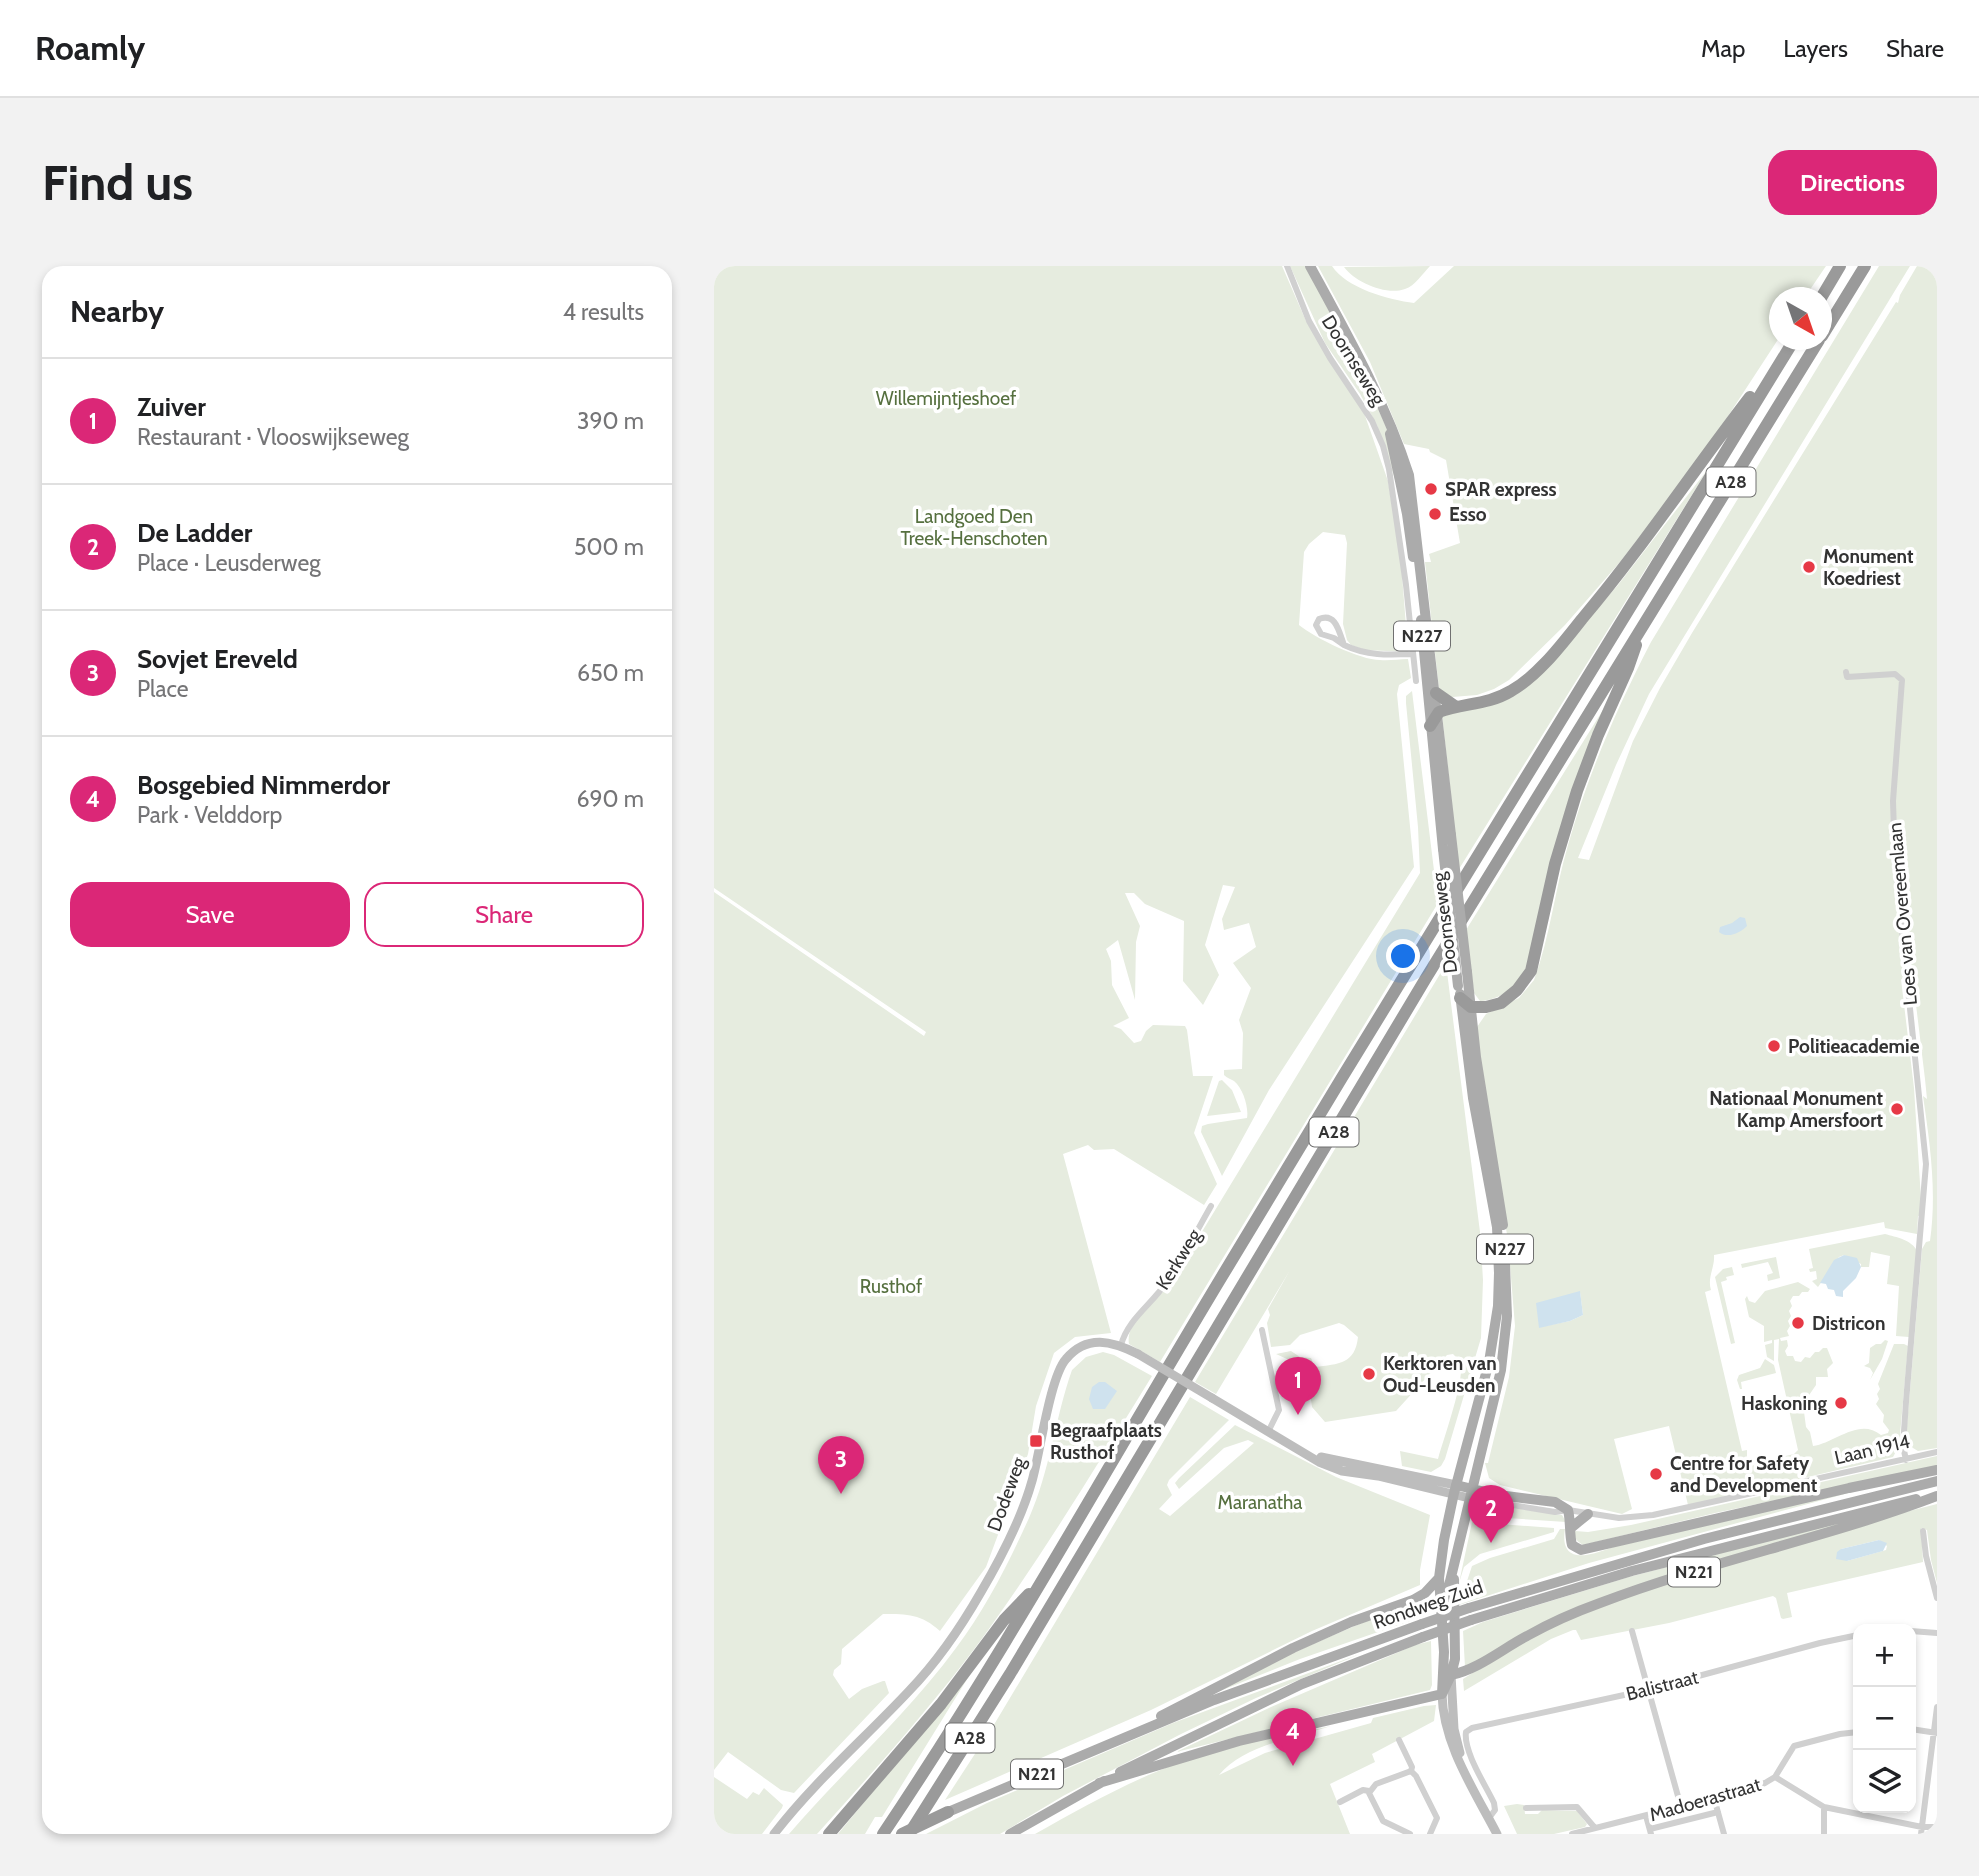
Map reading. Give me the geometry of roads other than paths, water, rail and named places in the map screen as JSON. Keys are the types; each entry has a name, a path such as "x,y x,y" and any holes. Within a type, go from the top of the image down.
{"highway":[{"path":"1828,287 1840,266"},
{"name":"A28","path":"1832,319 1865,266"},
{"name":"A28","path":"1438,713 1489,702 1509,693 1553,652 1622,572 1713,445 1786,350"},
{"name":"A28","path":"883,1834 997,1658 1407,969 1788,350"},
{"name":"A28","path":"909,1834 1010,1674 1412,1002 1813,350"},
{"name":"A28","path":"1471,1007 1501,1003 1517,990 1531,971 1555,864 1577,791 1628,668 1642,625"},
{"path":"1436,693 1456,707"},
{"path":"1430,726 1438,713"},
{"path":"1459,992 1471,1007"},
{"name":"A28","path":"829,1834 941,1704 1004,1620 1043,1578"},
{"path":"902,1834 948,1812"}],"main road":[{"name":"Doornseweg","path":"1310,266 1360,359 1398,441 1409,475 1476,1056 1503,1225 1507,1316 1501,1370 1470,1493"},
{"name":"Doornseweg","path":"1360,359 1392,439 1407,513 1421,621 1459,992 1473,1098 1497,1227 1498,1306 1489,1362 1455,1489"},
{"name":"N221","path":"1568,1510 1572,1545 1576,1549 1585,1550 1607,1542 1937,1470"},
{"name":"Rondweg Zuid","path":"948,1812 1127,1735 1294,1669 1469,1608 1691,1542 1937,1481"},
{"name":"Dodeweg","path":"1455,1489 1470,1493"},
{"name":"N227","path":"1442,1694 1443,1610 1439,1578 1455,1489"},
{"name":"N227","path":"1443,1610 1470,1493"},
{"name":"Laan 1914","path":"1470,1493 1555,1502 1568,1510"},
{"name":"N221","path":"1451,1675 1466,1671 1543,1627 1600,1603 1657,1583 1890,1514 1937,1495"},
{"name":"Rondweg Zuid","path":"1010,1834 1099,1783 1203,1730 1291,1689 1423,1637 1632,1571 1937,1495"},
{"path":"1572,1527 1588,1514"},
{"name":"N227","path":"1451,1675 1455,1659 1455,1564"},
{"name":"N221","path":"1127,1735 1182,1703 1293,1648 1351,1622 1413,1600 1425,1593 1439,1578"},
{"name":"N227","path":"1444,1657 1451,1675"},
{"path":"1442,1694 1451,1675"},
{"name":"N221","path":"1099,1783 1240,1741 1442,1694"}],"street":[{"name":"Doornseweg","path":"1287,266 1309,321 1329,358 1372,421 1383,446 1393,495 1416,681"},
{"path":"1344,645 1334,621 1326,616 1319,619 1316,625 1321,634 1344,645 1372,655 1412,654"},
{"name":"Loes van Overeemlaan","path":"1846,672 1847,677 1895,674 1902,680 1893,801 1895,863 1926,1164 1903,1446 1906,1460"},
{"name":"Kerkweg","path":"1121,1345 1124,1332 1167,1282 1211,1206"},
{"path":"1262,1330 1279,1410 1268,1433"},
{"name":"Dodeweg","path":"774,1834 793,1809 911,1689 961,1624 981,1593 1007,1542 1031,1484 1058,1371 1076,1350 1094,1342 1121,1345 1268,1433 1342,1471 1455,1489"},
{"name":"Laan 1914","path":"1568,1510 1619,1518 1653,1515 1937,1452"},
{"path":"1923,1531 1926,1556 1937,1598"},
{"path":"1632,1631 1681,1807"},
{"path":"1916,1631 1937,1633"},
{"name":"Balistraat","path":"1489,1818 1495,1810 1494,1803 1465,1739 1466,1732 1472,1728 1647,1690 1853,1636"},
{"name":"N227","path":"1451,1675 1454,1742"},
{"name":"N227","path":"1442,1694 1442,1713 1454,1742"},
{"path":"1922,1830 1936,1733 1937,1707"},
{"path":"1916,1731 1936,1733"},
{"path":"1853,1733 1794,1746 1775,1777 1824,1807 1922,1830 1936,1828"},
{"path":"1399,1740 1412,1767 1411,1771 1437,1818 1430,1834"},
{"path":"1454,1742 1459,1758 1497,1834"},
{"path":"1369,1791 1376,1784 1411,1771"},
{"name":"Madoerastraat","path":"1572,1834 1714,1798 1765,1783 1775,1777"},
{"path":"1340,1802 1363,1790 1369,1791"},
{"path":"1369,1791 1382,1821 1410,1834"},
{"path":"1714,1798 1724,1834"},
{"path":"1526,1808 1577,1807 1595,1828"},
{"path":"1824,1807 1824,1834"},
{"name":"Madoerastraat","path":"1650,1831 1718,1812"},
{"path":"1646,1816 1650,1831"}],"water":[{"path":"1740,917 1745,918 1747,926 1741,931 1730,935 1719,932 1720,927"},
{"path":"1844,1255 1857,1258 1861,1267 1856,1278 1843,1291 1843,1297 1836,1296 1834,1290 1820,1283 1834,1260"},
{"path":"1580,1291 1583,1315 1539,1328 1536,1303"},
{"path":"1099,1382 1105,1382 1117,1391 1105,1409 1093,1409 1089,1399 1092,1387"},
{"path":"1879,1540 1887,1543 1883,1551 1847,1561 1836,1559 1837,1552 1841,1549"}],"place":[{"name":"SPAR express","path":"1431,489"},
{"name":"Esso","path":"1435,514"},
{"name":"Monument Koedriest","path":"1809,567"},
{"name":"Politieacademie","path":"1774,1046"},
{"name":"Nationaal Monument Kamp Amersfoort","path":"1897,1109"},
{"name":"Districon","path":"1798,1323"},
{"name":"Kerktoren van Oud-Leusden","path":"1369,1374"},
{"name":"Haskoning","path":"1841,1403"},
{"name":"Zuiver","path":"1298,1415"},
{"name":"Begraafplaats Rusthof","path":"1036,1441"},
{"name":"Centre for Safety and Development","path":"1656,1474"},
{"name":"Sovjet Ereveld","path":"841,1494"},
{"name":"De Ladder","path":"1491,1543"},
{"name":"Bosgebied Nimmerdor","path":"1293,1766"}],"park label":[{"name":"Willemijntjeshoef","path":"946,398"},
{"name":"Landgoed Den Treek-Henschoten","path":"974,527"},
{"name":"Rusthof","path":"891,1286"},
{"name":"Maranatha","path":"1260,1502"}]}
